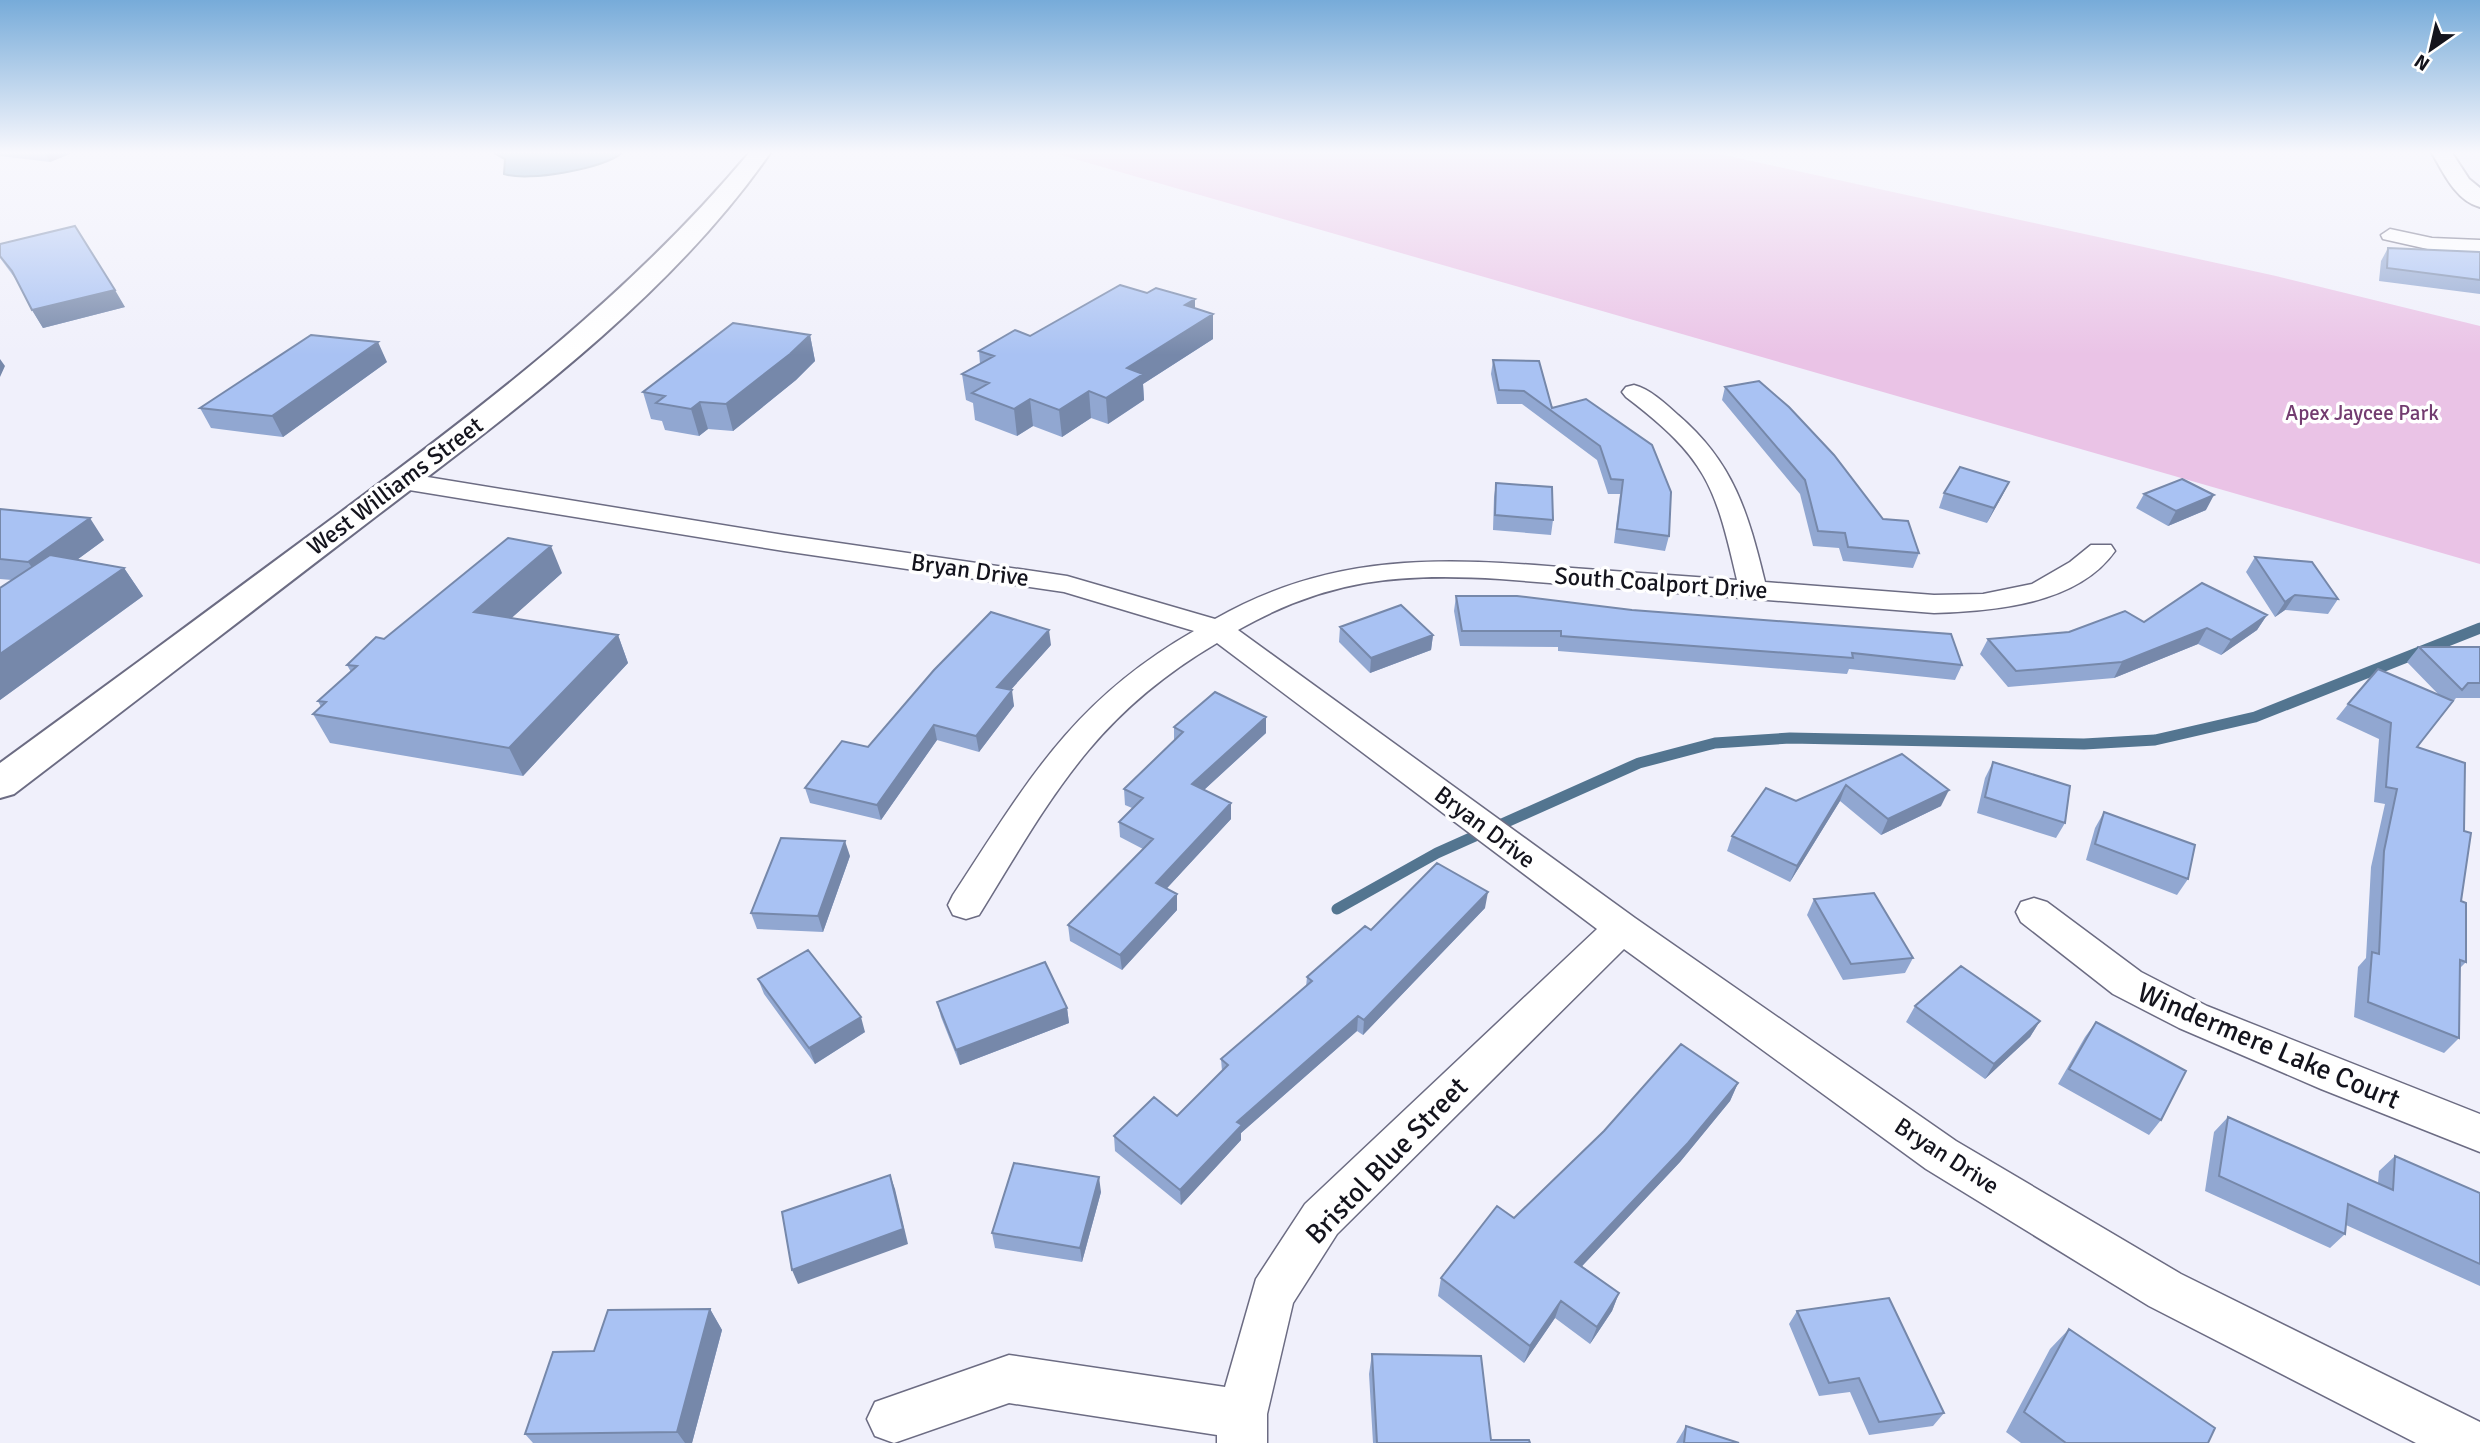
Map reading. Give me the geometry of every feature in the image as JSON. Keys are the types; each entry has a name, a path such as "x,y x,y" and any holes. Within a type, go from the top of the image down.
{"main road":[{"name":"West Williams Street","path":"0,784 403,481 586,333 703,220"}],"street":[{"path":"2390,236 2432,244 2480,246"},
{"path":"1634,392 1681,428 1714,465 1731,501 1753,590"},
{"name":"Bryan Drive","path":"403,481 784,543 1067,584 1217,629 1622,928 1941,1155 2165,1290 2468,1443"},
{"name":"South Coalport Drive","path":"966,905 1061,759 1088,726 1122,696 1217,629 1323,583 1388,571 1430,568 1934,604 1996,601 2033,595 2072,576 2101,551"},
{"name":"Windermere Lake Court","path":"2034,912 2127,983 2193,1017 2335,1077 2480,1133"},
{"name":"Bristol Blue Street","path":"1242,1429 1272,1295 1321,1219 1622,928"},
{"path":"892,1419 1009,1379 1242,1429"}],"green space":[{"name":"Apex Jaycee Park","path":"1288,220 2022,220 2276,276 2480,326 2480,564"}],"building":[{"path":"75,226 115,290 32,310 12,271 0,256 0,244"},
{"path":"2388,248 2480,252 2480,280 2387,268"},
{"path":"1120,285 1147,293 1156,288 1195,299 1185,305 1213,314 1127,368 1143,374 1106,398 1089,391 1059,410 1030,399 1014,409 972,393 989,383 962,374 994,356 979,351 1015,330 1030,336"},
{"path":"733,323 810,335 726,404 700,402 691,409 656,403 665,396 643,392"},
{"path":"311,335 378,342 272,416 200,408"},
{"path":"1493,360 1539,361 1552,408 1586,399 1652,445 1671,492 1669,536 1617,529 1623,480 1611,479 1600,446 1524,391 1499,390"},
{"path":"1759,381 1789,407 1834,455 1883,519 1908,521 1919,553 1848,547 1845,533 1818,531 1805,480 1725,387"},
{"path":"1960,467 2009,482 1994,508 1944,493"},
{"path":"2182,479 2214,495 2176,511 2144,494"},
{"path":"1496,483 1552,487 1553,520 1495,515"},
{"path":"0,509 90,518 28,562 0,559"},
{"path":"508,538 551,546 474,612 618,635 509,748 313,714 326,702 318,701 357,666 347,665 376,637 384,639"},
{"path":"50,555 124,568 0,654 0,588"},
{"path":"2255,557 2312,562 2338,599 2295,595 2285,602"},
{"path":"2202,583 2267,615 2231,640 2207,628 2122,662 2016,671 1988,639 2069,632 2125,611 2144,622"},
{"path":"1456,596 1517,596 1632,610 1951,634 1962,665 1852,653 1853,658 1561,636 1561,631 1462,631"},
{"path":"1401,605 1433,635 1371,658 1340,627"},
{"path":"991,612 1049,630 997,687 1012,690 976,736 934,725 877,805 805,788 842,741 868,747 934,670"},
{"path":"2419,647 2480,647 2480,683 2468,683 2462,690"},
{"path":"2378,669 2453,701 2417,747 2465,763 2464,831 2471,833 2461,901 2466,903 2466,962 2460,960 2459,1038 2368,1002 2372,952 2379,954 2384,851 2397,789 2386,787 2391,723 2348,704"},
{"path":"1215,692 1266,717 1192,784 1231,803 1156,883 1177,894 1120,955 1068,925 1153,839 1119,822 1143,798 1124,789 1183,732 1174,727"},
{"path":"1902,754 1949,790 1888,819 1846,785 1797,866 1732,836 1766,788 1796,801"},
{"path":"1993,762 2070,786 2065,823 1985,797"},
{"path":"2104,812 2195,845 2188,879 2095,844"},
{"path":"781,838 845,841 818,916 751,913"},
{"path":"1437,863 1488,892 1364,1020 1358,1016 1237,1122 1242,1125 1180,1190 1114,1136 1154,1097 1177,1116 1228,1065 1221,1059 1312,981 1307,977 1365,926 1371,930"},
{"path":"1874,893 1913,958 1851,964 1814,899"},
{"path":"808,950 861,1017 809,1048 758,979"},
{"path":"1045,962 1067,1008 956,1050 937,1002"},
{"path":"1961,966 2040,1021 1994,1064 1915,1006"},
{"path":"2096,1022 2186,1071 2161,1120 2069,1069"},
{"path":"1681,1044 1738,1083 1688,1143 1575,1262 1619,1293 1597,1327 1561,1301 1530,1346 1441,1278 1497,1206 1514,1218 1604,1131"},
{"path":"2228,1117 2393,1190 2395,1156 2480,1193 2480,1264 2348,1204 2345,1234 2219,1176"},
{"path":"1014,1163 1099,1177 1080,1248 992,1233"},
{"path":"890,1175 903,1229 792,1270 782,1212"},
{"path":"1889,1298 1944,1413 1879,1422 1859,1378 1829,1383 1797,1311"},
{"path":"710,1309 677,1432 525,1434 553,1352 594,1351 608,1310"},
{"path":"2069,1329 2215,1428 2208,1443 2066,1443 2024,1412"},
{"path":"1372,1354 1481,1356 1491,1440 1529,1440 1530,1443 1377,1443"},
{"path":"1686,1426 1739,1443 1684,1443"}],"waterway":[{"path":"1337,909 1437,853 1639,763 1715,743 1790,738 2084,744 2155,740 2255,717 2480,628"}]}
